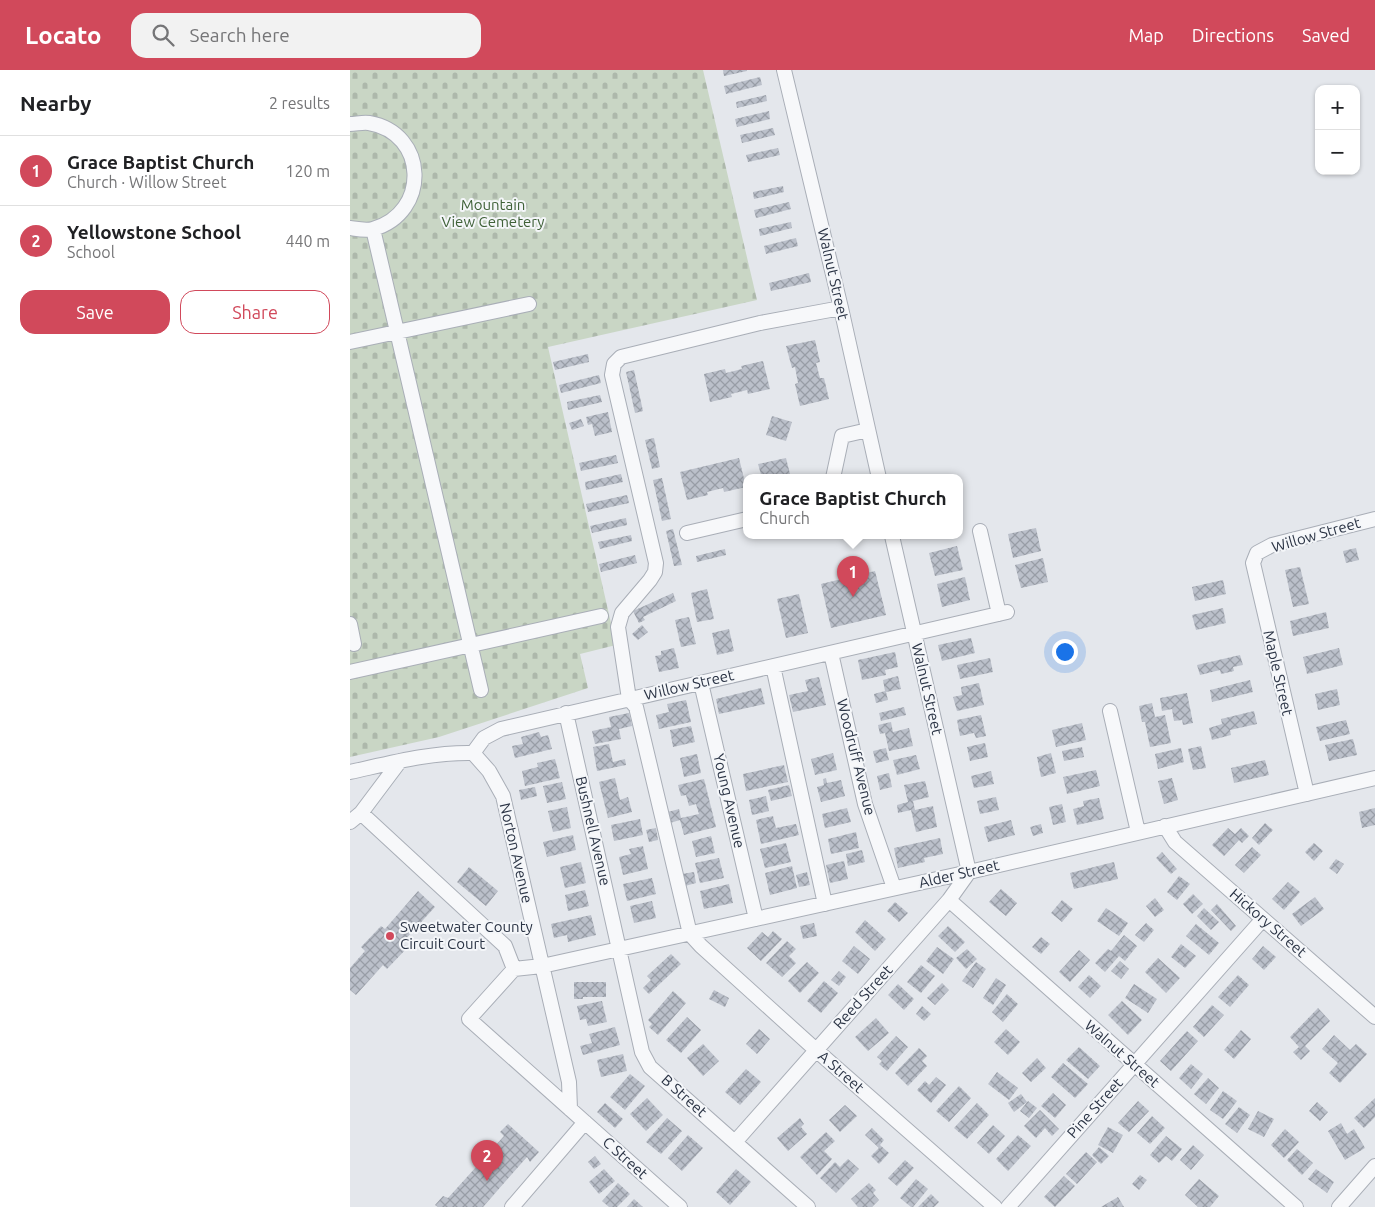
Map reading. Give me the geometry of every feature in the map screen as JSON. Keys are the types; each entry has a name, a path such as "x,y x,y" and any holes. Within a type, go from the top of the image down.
{"street":[{"name":"Walnut Street","path":"784,70 841,308 878,474"},
{"path":"350,124 368,123 385,128 400,138 410,152 415,169 414,187 408,204 397,217 373,229 350,228"},
{"path":"373,229 481,690"},
{"path":"350,342 529,304"},
{"path":"690,934 636,707 630,699 618,627 622,613 655,572 656,563 612,375 614,364 621,358 732,330 841,308"},
{"path":"835,474 842,436 868,430"},
{"name":"Willow Street","path":"1257,553 1272,545 1375,518"},
{"path":"687,533 743,520"},
{"name":"Willow Street","path":"473,753 484,738 501,729 1003,613 980,532"},
{"name":"Walnut Street","path":"893,539 969,872"},
{"name":"Maple Street","path":"1257,553 1252,563 1307,794"},
{"path":"350,672 601,616"},
{"path":"350,624 354,644"},
{"name":"Woodruff Avenue","path":"831,653 865,804 894,888"},
{"path":"773,666 825,904"},
{"name":"Young Avenue","path":"701,683 756,919"},
{"path":"1110,711 1138,832"},
{"name":"Bushnell Avenue","path":"566,713 619,949"},
{"path":"350,772 449,752 473,753"},
{"name":"Norton Avenue","path":"473,753 490,771 502,796 569,1082 570,1109"},
{"path":"400,761 355,817 505,946 514,969"},
{"name":"Alder Street","path":"514,969 542,966 690,934 969,872 1375,778"},
{"name":"Hickory Street","path":"1165,826 1175,842 1375,1017"},
{"name":"Reed Street","path":"735,1142 949,900 969,872"},
{"name":"Walnut Street","path":"949,900 1296,1207"},
{"name":"Pine Street","path":"1008,1207 1262,919"},
{"name":"A Street","path":"690,934 700,946 816,1050 995,1207"},
{"name":"B Street","path":"619,949 642,1052 650,1066 808,1207"},
{"name":"C Street","path":"514,969 468,1019 679,1207"},
{"path":"512,1207 585,1122"},
{"path":"1339,1207 1375,1166"}],"green space":[{"name":"Mountain View Cemetery","path":"350,70 703,70 757,300 548,347 616,645 580,654 588,688 439,737 350,757"}],"building":[{"path":"723,70 747,70 747,71 724,76"},
{"path":"760,77 762,85 726,94 724,86"},
{"path":"766,95 767,101 737,108 736,102"},
{"path":"769,111 770,119 737,127 735,119"},
{"path":"773,128 775,135 742,143 740,135"},
{"path":"778,148 780,155 748,162 746,155"},
{"path":"783,186 784,192 754,199 753,192"},
{"path":"789,202 791,209 756,218 754,210"},
{"path":"791,222 792,228 760,236 759,229"},
{"path":"796,238 798,246 766,254 764,246"},
{"path":"809,273 811,282 771,291 769,283"},
{"path":"815,340 820,362 816,363 820,378 824,378 829,399 800,406 795,384 798,383 795,367 792,368 786,346"},
{"path":"588,354 589,362 555,370 553,362"},
{"path":"763,361 770,389 748,394 747,390 731,394 732,397 710,402 704,374 725,369 726,373 742,369 741,366"},
{"path":"634,370 643,411 635,413 626,372"},
{"path":"599,375 601,383 561,393 559,385"},
{"path":"600,395 602,402 568,410 567,402"},
{"path":"608,412 612,432 595,436 592,424 588,425 586,417"},
{"path":"772,416 792,422 786,441 766,435"},
{"path":"581,419 584,426 572,430 569,423"},
{"path":"654,438 660,467 652,469 645,440"},
{"path":"616,455 618,463 581,471 579,463"},
{"path":"739,458 743,475 743,488 724,492 723,488 707,492 708,495 687,500 680,472"},
{"path":"786,458 790,474 761,474 758,464"},
{"path":"621,474 623,482 586,490 585,482"},
{"path":"662,478 671,519 662,521 653,480"},
{"path":"627,495 629,503 588,512 586,504"},
{"path":"626,518 627,525 592,533 590,526"},
{"path":"1036,528 1041,551 1013,558 1008,534"},
{"path":"673,529 682,565 674,566 666,531"},
{"path":"631,535 632,541 600,549 598,542"},
{"path":"957,546 963,570 935,576 929,553"},
{"path":"1356,548 1359,560 1346,563 1343,551"},
{"path":"725,549 726,555 697,562 696,556"},
{"path":"635,555 637,563 601,572 599,564"},
{"path":"1043,558 1048,582 1021,588 1015,565"},
{"path":"1300,567 1309,604 1293,607 1285,570"},
{"path":"875,571 886,615 831,628 821,584"},
{"path":"965,577 970,600 942,607 937,584"},
{"path":"1223,580 1226,594 1195,601 1192,587"},
{"path":"707,589 714,619 697,622 691,593"},
{"path":"673,593 676,601 643,617 645,620 639,623 633,611"},
{"path":"799,594 808,633 786,638 777,599"},
{"path":"1223,608 1226,623 1196,630 1192,615"},
{"path":"1326,612 1329,628 1293,636 1290,621"},
{"path":"689,617 696,644 681,647 675,620"},
{"path":"642,625 648,632 638,640 632,634"},
{"path":"729,629 734,651 717,655 712,633"},
{"path":"971,638 975,653 942,661 938,645"},
{"path":"674,648 679,668 659,672 655,656 661,655 661,651"},
{"path":"1339,648 1343,665 1307,674 1303,657"},
{"path":"895,652 898,667 885,670 886,675 862,680 858,660"},
{"path":"1240,655 1243,665 1233,667 1234,671 1221,674 1220,670 1200,675 1197,665"},
{"path":"990,658 993,672 960,679 957,665"},
{"path":"898,676 901,689 886,692 888,700 876,703 874,694 885,691 883,680"},
{"path":"819,677 826,705 793,712 789,695 808,691 805,680"},
{"path":"1250,680 1253,692 1212,702 1210,690"},
{"path":"979,683 984,705 957,711 953,697 962,695 961,687"},
{"path":"761,688 765,704 719,714 716,699"},
{"path":"1337,689 1340,705 1318,710 1315,694"},
{"path":"1187,693 1193,723 1183,725 1182,720 1174,721 1172,709 1162,711 1160,698"},
{"path":"686,700 691,722 659,729 656,715 669,712 667,704"},
{"path":"1152,703 1155,717 1165,715 1171,743 1150,747 1145,722 1142,722 1139,706"},
{"path":"904,707 906,715 881,721 879,713"},
{"path":"1254,711 1257,724 1230,730 1231,735 1212,740 1209,728 1222,724 1221,719"},
{"path":"629,713 632,726 619,729 621,739 595,744 592,731 611,727 609,717"},
{"path":"981,715 986,736 976,738 974,733 960,736 957,720"},
{"path":"1346,720 1350,734 1320,741 1316,727"},
{"path":"891,722 893,732 909,728 913,746 889,751 885,733 880,734 878,725"},
{"path":"1082,723 1086,740 1056,747 1052,730"},
{"path":"691,726 695,742 673,747 670,730"},
{"path":"539,732 541,737 548,735 552,749 515,758 512,746 523,744 521,737"},
{"path":"1353,739 1357,755 1329,761 1325,745"},
{"path":"985,743 988,757 970,761 967,747"},
{"path":"609,744 613,762 625,759 626,765 597,771 593,747"},
{"path":"1201,746 1206,768 1193,770 1188,749"},
{"path":"1082,747 1084,757 1064,761 1062,751"},
{"path":"886,748 889,760 876,763 873,751"},
{"path":"1181,748 1184,762 1158,769 1155,754"},
{"path":"833,753 837,770 815,775 811,759"},
{"path":"1051,753 1056,773 1041,777 1037,757"},
{"path":"697,754 701,773 684,777 680,758"},
{"path":"916,755 920,769 897,775 893,760"},
{"path":"555,759 560,778 525,786 522,771 538,767 537,763"},
{"path":"1265,760 1269,775 1234,783 1231,768"},
{"path":"784,765 788,782 746,791 743,774"},
{"path":"1096,770 1100,786 1067,794 1063,777"},
{"path":"991,771 994,784 974,788 971,776"},
{"path":"889,773 892,787 880,790 877,776"},
{"path":"615,778 620,800 628,797 632,812 608,818 599,782"},
{"path":"826,778 827,783 841,780 845,796 821,802 817,787 824,785 823,779"},
{"path":"1172,778 1178,800 1164,804 1158,781"},
{"path":"704,779 716,827 684,835 680,820 670,823 668,812 679,809 681,818 699,814 696,804 689,806 686,795 681,796 678,785"},
{"path":"925,781 929,797 913,801 915,810 933,806 937,827 916,832 911,810 898,813 897,805 908,802 904,785"},
{"path":"562,782 566,799 547,803 543,786"},
{"path":"789,785 792,796 771,801 768,790"},
{"path":"535,787 537,796 521,800 519,790"},
{"path":"766,796 769,811 752,815 749,800"},
{"path":"996,797 999,810 980,814 977,801"},
{"path":"1099,798 1104,819 1077,825 1073,809 1084,806 1083,801"},
{"path":"1062,804 1066,822 1053,825 1049,807"},
{"path":"567,807 571,828 553,832 548,811"},
{"path":"847,808 851,822 825,828 822,814"},
{"path":"1375,808 1375,825 1362,828 1359,812"},
{"path":"773,816 776,828 796,824 799,835 761,844 756,820"},
{"path":"640,819 643,835 614,841 611,825"},
{"path":"1011,820 1015,835 988,842 984,827"},
{"path":"1265,823 1273,830 1259,845 1252,838"},
{"path":"1041,824 1043,833 1033,836 1030,827"},
{"path":"656,828 658,840 649,842 646,830"},
{"path":"1228,828 1235,834 1241,828 1249,836 1242,843 1239,840 1224,856 1212,845"},
{"path":"856,832 859,848 831,854 828,839"},
{"path":"573,835 576,850 547,857 543,842"},
{"path":"711,836 715,853 696,857 692,841"},
{"path":"940,838 943,854 924,858 925,862 898,868 894,848"},
{"path":"786,843 791,862 765,868 760,849"},
{"path":"1314,843 1323,851 1314,861 1305,852"},
{"path":"643,846 648,869 623,875 619,857 631,854 629,849"},
{"path":"1252,847 1261,855 1244,873 1235,865"},
{"path":"862,850 865,862 848,866 846,854"},
{"path":"1162,852 1177,869 1171,874 1156,858"},
{"path":"719,858 724,878 700,883 695,863"},
{"path":"1336,859 1344,864 1337,874 1329,868"},
{"path":"844,861 848,879 830,883 826,865"},
{"path":"581,862 586,883 565,888 560,867"},
{"path":"1114,862 1118,879 1074,889 1070,873"},
{"path":"792,866 797,888 770,895 765,873"},
{"path":"469,867 498,891 486,906 457,882"},
{"path":"694,872 696,883 685,886 682,874"},
{"path":"807,872 810,885 799,887 796,875"},
{"path":"1179,876 1190,884 1177,900 1167,892"},
{"path":"652,878 656,894 627,901 623,884"},
{"path":"1288,882 1300,892 1284,910 1272,899"},
{"path":"729,884 733,903 704,909 700,891"},
{"path":"1001,889 1017,903 1006,916 989,902"},
{"path":"585,890 589,906 568,911 565,895"},
{"name":"Sweetwater County Circuit Court","path":"418,891 435,907 401,944 408,947 387,969 383,965 356,995 350,990 350,968 365,951 361,947 381,926 385,929"},
{"path":"1193,894 1203,904 1192,914 1183,904"},
{"path":"1315,897 1324,909 1301,926 1292,914"},
{"path":"1155,898 1164,910 1155,917 1146,906"},
{"path":"1062,900 1073,909 1062,922 1051,913"},
{"path":"652,901 656,918 634,923 630,906"},
{"path":"895,902 908,913 899,922 887,911"},
{"path":"1217,904 1236,926 1231,931 1211,910"},
{"path":"1106,908 1128,923 1119,936 1097,921"},
{"path":"1204,908 1219,922 1211,930 1197,916"},
{"path":"591,915 596,935 568,942 567,935 554,938 551,924"},
{"path":"865,920 886,939 875,951 855,932"},
{"path":"814,923 817,936 803,939 800,926"},
{"path":"1146,923 1154,930 1144,942 1135,935"},
{"path":"1196,924 1219,943 1209,955 1186,936"},
{"path":"948,926 965,942 955,952 938,936"},
{"path":"773,931 782,939 761,961 747,948 762,932 768,937"},
{"path":"1124,935 1137,946 1125,961 1119,956 1105,972 1095,963 1108,949 1111,951"},
{"path":"1041,937 1050,944 1041,954 1032,947"},
{"path":"787,941 796,949 789,956 796,963 782,977 766,963"},
{"path":"1181,944 1196,956 1185,968 1171,957"},
{"path":"854,946 870,959 858,974 842,961"},
{"path":"1263,946 1276,957 1264,970 1252,959"},
{"path":"937,947 954,959 943,974 926,961"},
{"path":"967,949 977,959 966,969 956,958"},
{"path":"1079,950 1090,960 1070,982 1059,972"},
{"path":"671,954 681,964 649,994 643,988 651,980 647,976"},
{"path":"1158,958 1180,978 1166,993 1145,972"},
{"path":"1120,961 1129,969 1121,979 1111,971"},
{"path":"807,962 819,973 800,993 788,981"},
{"path":"976,962 986,969 973,988 962,981"},
{"path":"921,965 935,976 921,993 907,982"},
{"path":"839,971 846,977 839,986 831,980"},
{"path":"1089,975 1101,986 1090,998 1078,987"},
{"path":"1238,975 1249,985 1230,1007 1218,997"},
{"path":"996,978 1006,985 993,1005 983,998"},
{"path":"824,981 838,993 821,1013 807,1001"},
{"path":"574,982 606,982 606,997 574,999"},
{"path":"942,983 949,990 935,1005 927,998"},
{"path":"898,984 914,999 904,1010 888,995"},
{"path":"1134,984 1157,999 1148,1013 1125,998"},
{"path":"714,990 729,998 725,1007 709,999"},
{"path":"673,991 686,1003 658,1035 649,1027 652,1024 648,1020"},
{"path":"1007,994 1018,1004 1003,1022 992,1012"},
{"path":"602,1001 607,1022 588,1026 586,1019 580,1020 577,1006"},
{"path":"1122,1001 1142,1020 1128,1035 1108,1015"},
{"path":"1212,1005 1224,1015 1204,1037 1193,1027"},
{"path":"922,1006 931,1014 924,1021 916,1014"},
{"path":"1318,1008 1330,1021 1305,1046 1310,1051 1301,1060 1293,1052 1299,1047 1290,1037"},
{"path":"687,1017 701,1030 681,1053 666,1040"},
{"path":"876,1018 889,1033 868,1051 855,1037"},
{"path":"615,1027 620,1045 583,1055 580,1046 592,1043 589,1034"},
{"path":"759,1029 770,1039 757,1054 746,1044"},
{"path":"1006,1029 1020,1042 1008,1055 994,1042"},
{"path":"1241,1030 1251,1039 1234,1059 1224,1050"},
{"path":"1187,1031 1198,1041 1171,1071 1160,1061"},
{"path":"1334,1035 1350,1050 1356,1044 1367,1054 1340,1083 1329,1073 1338,1063 1322,1049"},
{"path":"896,1036 908,1047 887,1071 879,1064 882,1061 877,1057"},
{"path":"703,1044 719,1061 703,1076 687,1058"},
{"path":"1079,1047 1100,1066 1088,1079 1066,1060"},
{"path":"919,1048 927,1056 922,1061 927,1066 908,1086 895,1073"},
{"path":"623,1054 627,1071 601,1077 597,1060"},
{"path":"1037,1058 1046,1068 1031,1082 1022,1073"},
{"path":"1063,1063 1088,1084 1075,1098 1051,1077"},
{"path":"1191,1064 1203,1074 1191,1089 1179,1078"},
{"path":"746,1069 761,1082 740,1105 725,1092"},
{"path":"997,1072 1018,1088 1009,1100 988,1084"},
{"path":"630,1074 645,1086 625,1110 610,1097"},
{"path":"936,1077 946,1085 931,1103 917,1090 925,1081 929,1085"},
{"path":"1208,1078 1219,1088 1206,1104 1194,1094"},
{"path":"959,1086 971,1098 949,1122 936,1111"},
{"path":"1223,1091 1237,1101 1223,1119 1210,1110"},
{"path":"1053,1093 1066,1105 1055,1118 1041,1106"},
{"path":"1021,1094 1027,1102 1014,1112 1008,1103"},
{"path":"647,1098 663,1115 646,1131 630,1114"},
{"path":"1375,1098 1375,1117 1364,1128 1354,1118"},
{"path":"1028,1101 1037,1108 1029,1118 1020,1111"},
{"path":"1138,1101 1149,1111 1129,1132 1118,1123"},
{"path":"1317,1102 1328,1112 1320,1121 1309,1111"},
{"path":"605,1103 623,1119 615,1128 597,1112"},
{"path":"977,1103 989,1115 967,1139 954,1128"},
{"path":"845,1105 857,1116 840,1132 829,1120"},
{"path":"1239,1107 1250,1115 1237,1133 1225,1124"},
{"path":"1040,1110 1059,1129 1052,1136 1045,1128 1036,1138 1024,1126"},
{"path":"1258,1111 1274,1119 1264,1137 1248,1129"},
{"path":"1152,1116 1165,1128 1150,1144 1137,1133"},
{"path":"667,1118 682,1131 661,1154 646,1142"},
{"path":"800,1118 804,1124 801,1127 807,1134 788,1151 777,1138"},
{"path":"1341,1123 1347,1134 1354,1129 1365,1148 1345,1160 1328,1131"},
{"path":"508,1124 539,1152 530,1162 527,1157 483,1207 438,1207 435,1205 443,1196 448,1198 504,1136 500,1132"},
{"path":"993,1125 1005,1136 989,1154 977,1143"},
{"path":"1108,1127 1123,1135 1113,1153 1098,1145"},
{"path":"872,1128 884,1140 880,1145 889,1153 879,1164 871,1156 879,1148 865,1135"},
{"path":"1285,1129 1299,1142 1284,1158 1271,1145"},
{"path":"826,1132 835,1141 824,1151 832,1159 817,1175 800,1157"},
{"path":"688,1135 703,1148 682,1171 668,1158"},
{"path":"1018,1135 1031,1146 1008,1171 996,1159"},
{"path":"1166,1136 1182,1149 1172,1161 1166,1156 1159,1163 1150,1155"},
{"path":"1193,1145 1204,1155 1191,1170 1180,1160"},
{"path":"1099,1147 1109,1156 1101,1164 1092,1155"},
{"path":"1297,1149 1313,1163 1302,1175 1287,1160"},
{"path":"1086,1152 1097,1162 1077,1184 1066,1174"},
{"path":"595,1156 601,1164 594,1169 588,1162"},
{"path":"848,1159 859,1169 836,1193 820,1178 835,1162 840,1167"},
{"path":"905,1160 914,1168 897,1186 888,1178"},
{"path":"604,1169 615,1181 599,1194 589,1182"},
{"path":"736,1169 751,1182 730,1205 716,1192"},
{"path":"1316,1169 1334,1182 1327,1193 1308,1179"},
{"path":"1140,1175 1147,1180 1139,1190 1132,1184"},
{"path":"1064,1176 1075,1186 1055,1207 1044,1197"},
{"path":"916,1179 928,1189 911,1207 900,1198"},
{"path":"1199,1179 1219,1196 1210,1207 1198,1207 1185,1195"},
{"path":"618,1183 630,1194 617,1207 609,1207 602,1201"},
{"path":"869,1183 876,1190 873,1193 879,1200 872,1207 858,1207 851,1199"},
{"path":"931,1194 939,1202 934,1207 918,1207"},
{"path":"1118,1197 1124,1207 1101,1207"},
{"path":"634,1199 643,1207 627,1207"}],"place":[{"name":"Grace Baptist Church","path":"853,597"},
{"name":"Sweetwater County Circuit Court","path":"390,936"},
{"name":"Yellowstone School","path":"487,1181"}]}
